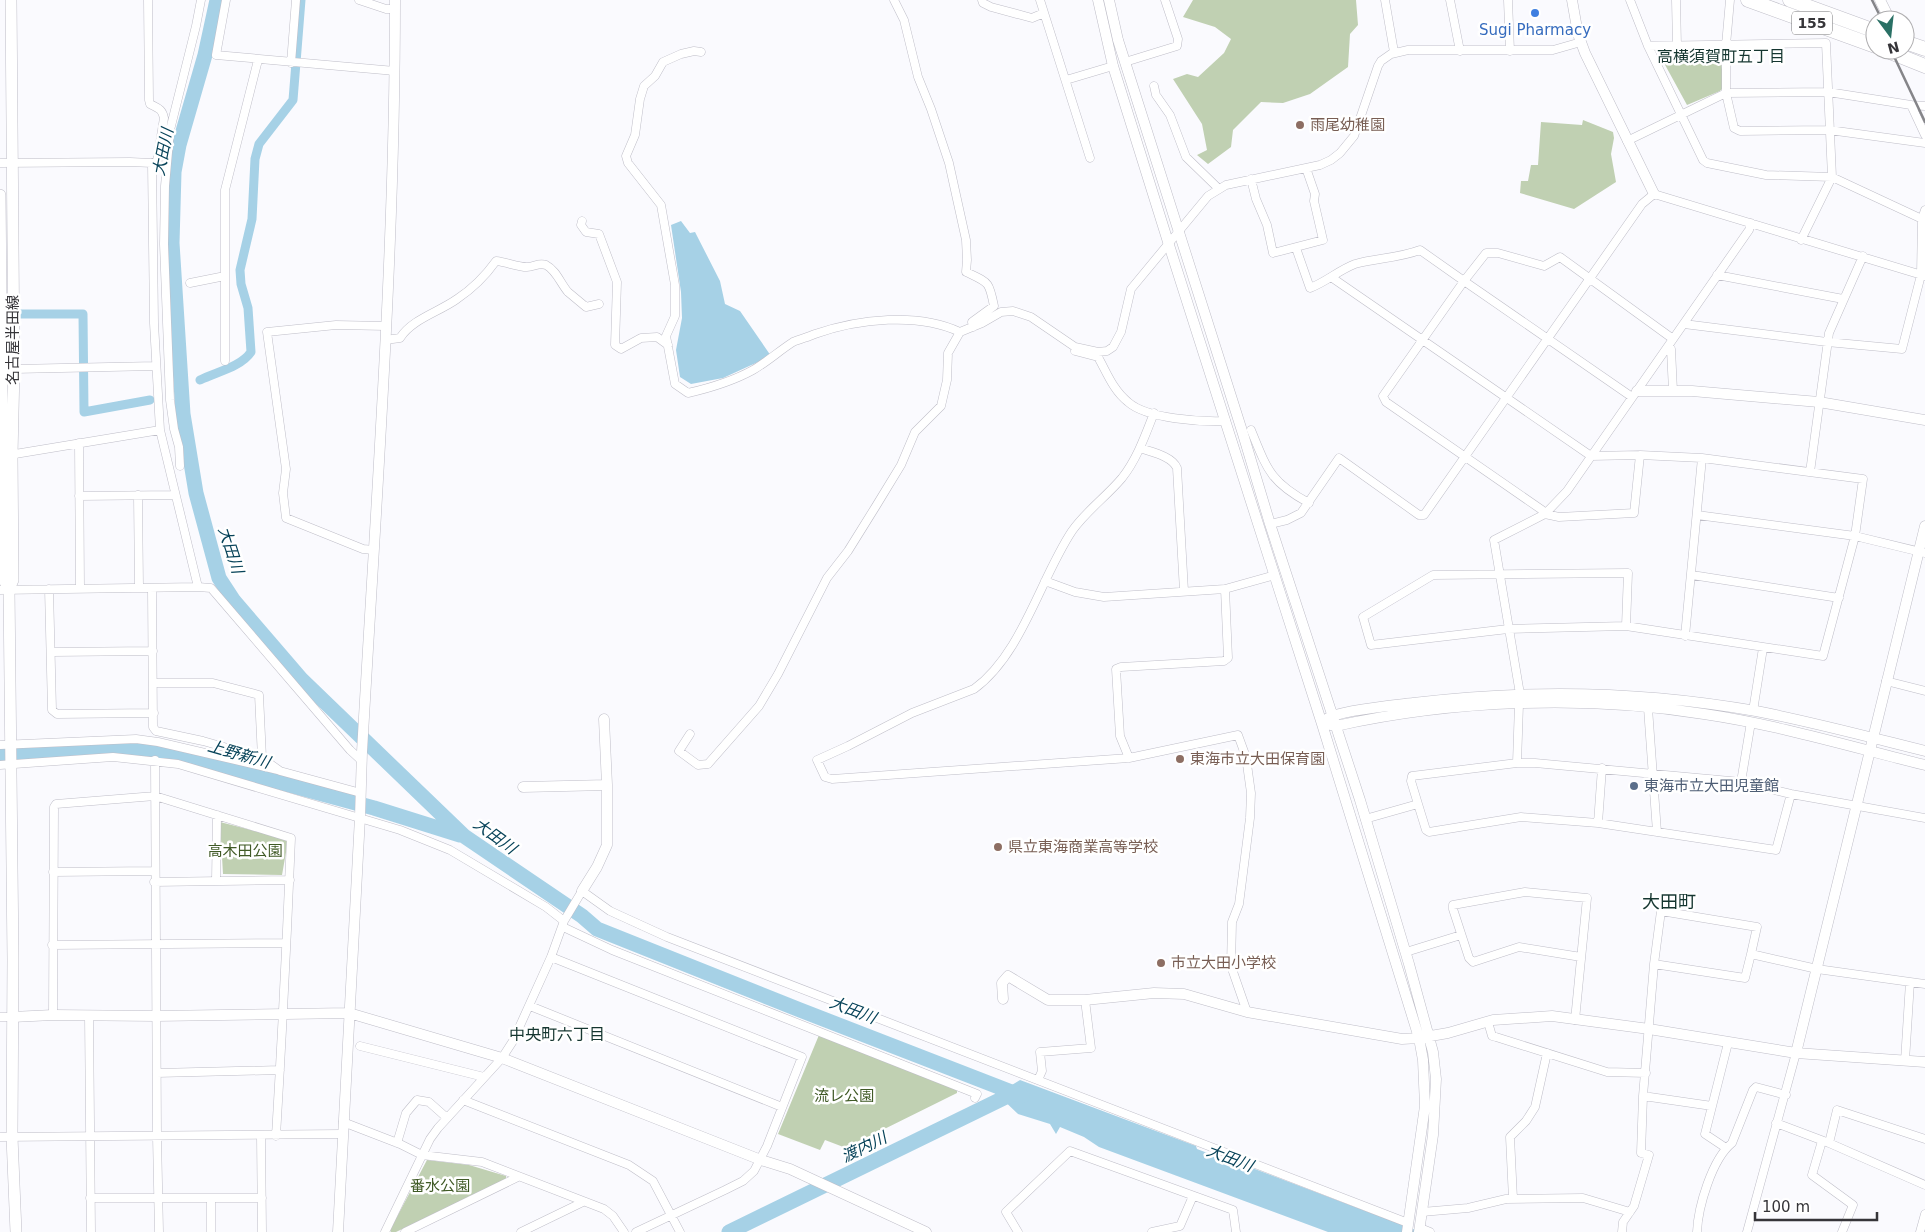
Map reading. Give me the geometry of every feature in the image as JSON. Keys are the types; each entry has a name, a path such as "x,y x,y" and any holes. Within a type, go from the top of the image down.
{"highway":[{"name":"155","path":"1748,0 1865,42"},
{"name":"155","path":"1790,0 1865,27"},
{"path":"1910,60 1925,66"}],"main road":[{"name":"名古屋半田線","path":"5,455 14,369 11,0"},
{"name":"名古屋半田線","path":"0,194 1,368 13,580 4,589 13,959 6,1017 16,1232"}],"street":[{"path":"0,163 157,162 164,118 163,112 150,104 148,100 148,0"},
{"path":"180,466 179,447 172,416 170,381 164,244 165,177 170,130 196,26 200,0"},
{"path":"226,0 216,55 395,71"},
{"path":"291,63 296,0"},
{"path":"338,1232 361,796 363,724 386,326 395,71 395,5 386,9 359,0"},
{"path":"894,0 904,20 918,77 949,163 966,240 966,272 986,282 990,289 994,306 972,322 973,327"},
{"path":"982,0 983,3 991,7 1032,18 1044,13"},
{"path":"1040,0 1090,158"},
{"path":"1098,0 1113,66 1169,245 1424,1037 1433,1052 1436,1079 1433,1135 1420,1230 1430,1232"},
{"path":"580,894 610,911 667,937 1038,1080 1407,1227 1425,1106 1424,1037 1406,952 1118,40 1109,0"},
{"path":"1125,62 1177,46 1178,39 1165,0"},
{"path":"1385,0 1394,52"},
{"path":"1450,0 1460,51"},
{"path":"1508,0 1510,51"},
{"path":"1572,0 1581,42 1654,194 1801,240 1863,256 1923,276"},
{"path":"1630,0 1648,46 1703,160 1707,163 1766,174 1832,177 1922,219"},
{"path":"1676,0 1677,46"},
{"path":"1730,0 1726,45 1726,93 1734,128 1740,131 1829,130 1925,144"},
{"path":"690,734 679,751 698,765 708,764 759,706 778,674 826,578 848,551 876,506 901,464 915,432 941,406 947,380 948,354 960,332 1001,312 1012,311 1031,316 1075,347 1098,352 1107,351 1113,347 1121,332 1131,289 1208,196 1226,185 1320,165 1331,160 1354,136 1378,66 1386,57 1394,52 1408,50 1510,51 1556,49 1581,42"},
{"path":"1648,46 1826,43 1832,177 1801,240"},
{"path":"701,52 694,51 681,54 663,62 654,76 644,86 640,99 635,135 626,156 628,163 661,205 675,285 675,316 666,336 676,384 688,393 734,379 766,362 794,342 834,328 892,319 946,325 960,332"},
{"path":"225,361 225,190 258,60"},
{"path":"1066,80 1113,66"},
{"path":"1154,86 1156,95 1170,115 1186,157 1219,189"},
{"path":"1627,141 1726,93 1828,92 1925,106"},
{"path":"1911,105 1925,135"},
{"path":"152,163 154,323 160,430 198,587"},
{"path":"1251,179 1256,199 1267,225 1273,253 1324,240 1314,201 1315,194 1306,168"},
{"path":"1270,524 1301,514 1339,458 1419,515 1424,515 1642,204 1654,194"},
{"path":"1684,324 1827,342 1902,349 1923,276 1922,219 1925,210"},
{"path":"582,221 581,225 586,232 600,234 617,282 615,345 621,349 641,338 657,337 668,345"},
{"path":"1517,764 1520,699 1494,540 1545,514 1567,491 1749,230 1751,223"},
{"path":"1296,248 1310,288 1323,283 1354,265 1407,255 1420,250 1548,339 1634,394 1674,390 1819,402 1925,420"},
{"path":"1640,455 1634,513 1559,517 1545,514 1542,510 1386,402 1383,396 1486,253 1498,254 1544,266 1560,257 1672,339"},
{"path":"1810,472 1829,333 1863,256"},
{"path":"385,340 400,338 408,328 458,299 486,274 496,261 508,262 523,267 532,267 539,263 545,264 568,291 586,307 599,304"},
{"path":"1717,275 1843,299"},
{"path":"190,283 225,276"},
{"path":"1331,277 1591,456 1640,455 1702,458 1863,479 1855,536 1823,656 1626,626 1508,629 1371,645 1363,616 1433,575 1628,573 1626,626"},
{"path":"374,550 363,549 286,518 283,493 286,469 267,332 336,325 386,326"},
{"path":"1068,343 1067,348 1091,357 1098,357 1108,378 1126,401 1137,409 1198,422 1226,421"},
{"path":"1671,349 1674,390"},
{"path":"14,369 156,366"},
{"path":"1154,413 1140,448 1122,478 1072,531 1014,640 996,668 982,683 974,689 912,713 817,760 825,777 832,779 1129,758 1238,735 1246,757 1251,793 1251,810 1239,904 1232,922 1231,966 1247,1012"},
{"path":"5,455 160,430"},
{"path":"1252,430 1267,467 1280,486 1309,503"},
{"path":"79,443 80,588"},
{"path":"1140,448 1175,462 1177,468 1184,591"},
{"path":"1685,636 1702,458"},
{"path":"138,495 139,588"},
{"path":"80,496 175,495"},
{"path":"1697,516 1855,536 1922,552"},
{"path":"1747,1232 1776,1123 1786,1095 1818,969 1886,681 1922,552 1925,526"},
{"path":"1045,581 1075,592 1104,597 1225,589 1275,575"},
{"path":"1692,575 1839,598"},
{"path":"4,589 210,588 350,750 362,756"},
{"path":"49,589 52,710 57,714 154,713"},
{"path":"152,589 153,727 156,731 204,741 262,758 280,771"},
{"path":"1129,758 1120,736 1116,669 1121,667 1224,661 1228,658 1225,589"},
{"path":"1753,711 1763,648"},
{"path":"52,652 153,651"},
{"path":"1886,681 1925,691"},
{"path":"154,683 213,683 259,695 262,758"},
{"path":"1322,724 1388,706 1461,697 1520,699 1702,713 1751,722 1925,764"},
{"path":"1520,699 1647,697 1753,711 1925,751"},
{"path":"1648,708 1657,832"},
{"path":"385,1232 430,1140 447,1118 502,1058 513,1041 530,1006 564,924 597,867 607,845 604,720"},
{"path":"1741,782 1751,722"},
{"path":"7,746 136,739 158,742 280,771 361,796"},
{"path":"7,764 113,757 155,760 186,766 360,814 450,850 546,907 564,924 612,950 977,1094 976,1098"},
{"path":"155,760 154,882 159,1232"},
{"path":"1790,794 1776,850 1598,823 1521,816 1429,832 1426,830 1411,781 1412,776 1535,763 1741,782 1790,794 1925,818"},
{"path":"1598,823 1602,768"},
{"path":"523,787 607,785"},
{"path":"53,1015 53,872 54,806 56,804 155,796 291,838 285,943 284,1013 276,1136"},
{"path":"1365,819 1418,804"},
{"path":"216,881 217,814"},
{"path":"53,872 154,871"},
{"path":"154,882 290,880"},
{"path":"1575,1020 1587,898 1525,892 1453,904 1461,935 1469,958 1473,962 1518,947 1581,957"},
{"path":"1622,1232 1623,1222 1634,1206 1649,1155 1641,1153 1643,1096 1654,964 1661,911 1757,927 1745,978 1654,964"},
{"path":"1406,952 1461,935"},
{"path":"52,945 285,943"},
{"path":"1751,954 1818,969 1925,984"},
{"path":"551,957 802,1057 761,1160 754,1171 743,1181 636,1232"},
{"path":"1003,999 1002,983 1008,976 1048,1000 1085,1000 1154,993 1184,994 1247,1012 1402,1039 1424,1037 1488,1022 1552,1016 1650,1029 1796,1054 1925,1062"},
{"path":"1905,1061 1910,982"},
{"path":"1038,1080 1042,1071 1040,1052 1090,1048 1085,1000"},
{"path":"530,1006 782,1107"},
{"path":"6,1017 349,1013 502,1058 790,1170 926,1232"},
{"path":"89,1015 91,1232"},
{"path":"1488,1022 1492,1036 1607,1072 1646,1073"},
{"path":"1726,1148 1705,1134 1728,1043"},
{"path":"360,1046 484,1077"},
{"path":"1512,1199 1510,1137 1535,1107 1547,1053"},
{"path":"157,1073 280,1070"},
{"path":"1698,1232 1698,1214 1710,1176 1726,1148 1732,1143 1753,1090 1756,1087 1786,1095"},
{"path":"1643,1096 1712,1106"},
{"path":"397,1143 406,1113 417,1100 429,1102 447,1118"},
{"path":"463,1100 630,1165 653,1182 680,1232"},
{"path":"1842,1232 1853,1205 1812,1175 1837,1110 1925,1139"},
{"path":"343,1122 422,1155 476,1160 604,1209 614,1216 624,1232"},
{"path":"1776,1123 1925,1185"},
{"path":"0,1137 342,1134"},
{"path":"261,1136 262,1232"},
{"path":"1018,1232 1006,1212 1070,1151 1233,1210 1236,1232"},
{"path":"405,1232 518,1177"},
{"path":"1152,1232 1180,1226 1192,1196"},
{"path":"90,1198 262,1198"},
{"path":"1422,1212 1468,1208 1512,1199 1582,1198 1630,1212"},
{"path":"211,1199 211,1232"},
{"path":"521,1232 583,1202"},
{"path":"1920,1232 1925,1214"}],"green space":[{"path":"1193,0 1356,0 1358,25 1350,34 1348,67 1310,94 1283,103 1261,102 1233,130 1231,147 1208,164 1197,155 1207,150 1202,124 1173,79 1187,74 1198,77 1224,53 1231,39 1215,27 1183,17"},
{"path":"1658,52 1720,52 1724,87 1720,91 1687,105"},
{"path":"1583,120 1613,132 1614,138 1611,154 1616,182 1574,209 1520,193 1521,181 1528,181 1531,165 1538,165 1541,122 1582,125"},
{"name":"高木田公園","path":"220,822 286,839 288,841 282,875 223,874"},
{"name":"流レ公園","path":"819,1035 957,1088 957,1093 846,1148 825,1140 820,1150 778,1134"},
{"name":"番水公園","path":"427,1160 469,1165 506,1176 506,1179 396,1232 391,1232 390,1230"}],"water":[{"path":"681,221 690,233 695,232 720,281 725,304 740,311 771,356 723,378 691,384 680,377 676,350 682,318 681,292 671,225"},
{"path":"1020,1080 1196,1146 1197,1149 1236,1164 1239,1163 1421,1232 1328,1232 1099,1147 1084,1137 1060,1127 1056,1134 1050,1124 1018,1114 997,1094"}],"waterway":[{"name":"大田川","path":"217,0 205,55 179,145 174,172 172,243 183,414 196,493 219,578 234,601 301,679 464,836 582,916 597,929 1022,1096"},
{"path":"200,380 241,362 251,352 248,308 241,284 240,270 252,219 255,159 259,144 293,100 301,0"},
{"path":"9,314 83,314 84,412 150,400"},
{"name":"上野新川","path":"0,755 116,748 163,751 374,808 460,835"},
{"name":"渡内川","path":"729,1232 1014,1093"}],"railway":[{"path":"1872,0 1877,10"},
{"path":"1896,60 1925,122"}],"place":[{"name":"Sugi Pharmacy","path":"1535,13"},
{"name":"雨尾幼稚園","path":"1300,125"},
{"name":"東海市立大田保育園","path":"1180,759"},
{"name":"東海市立大田児童館","path":"1634,786"},
{"name":"県立東海商業高等学校","path":"998,847"},
{"name":"市立大田小学校","path":"1161,963"}],"district":[{"name":"高横須賀町五丁目","path":"1721,56"},
{"name":"大田町","path":"1669,901"},
{"name":"中央町六丁目","path":"557,1034"}]}
